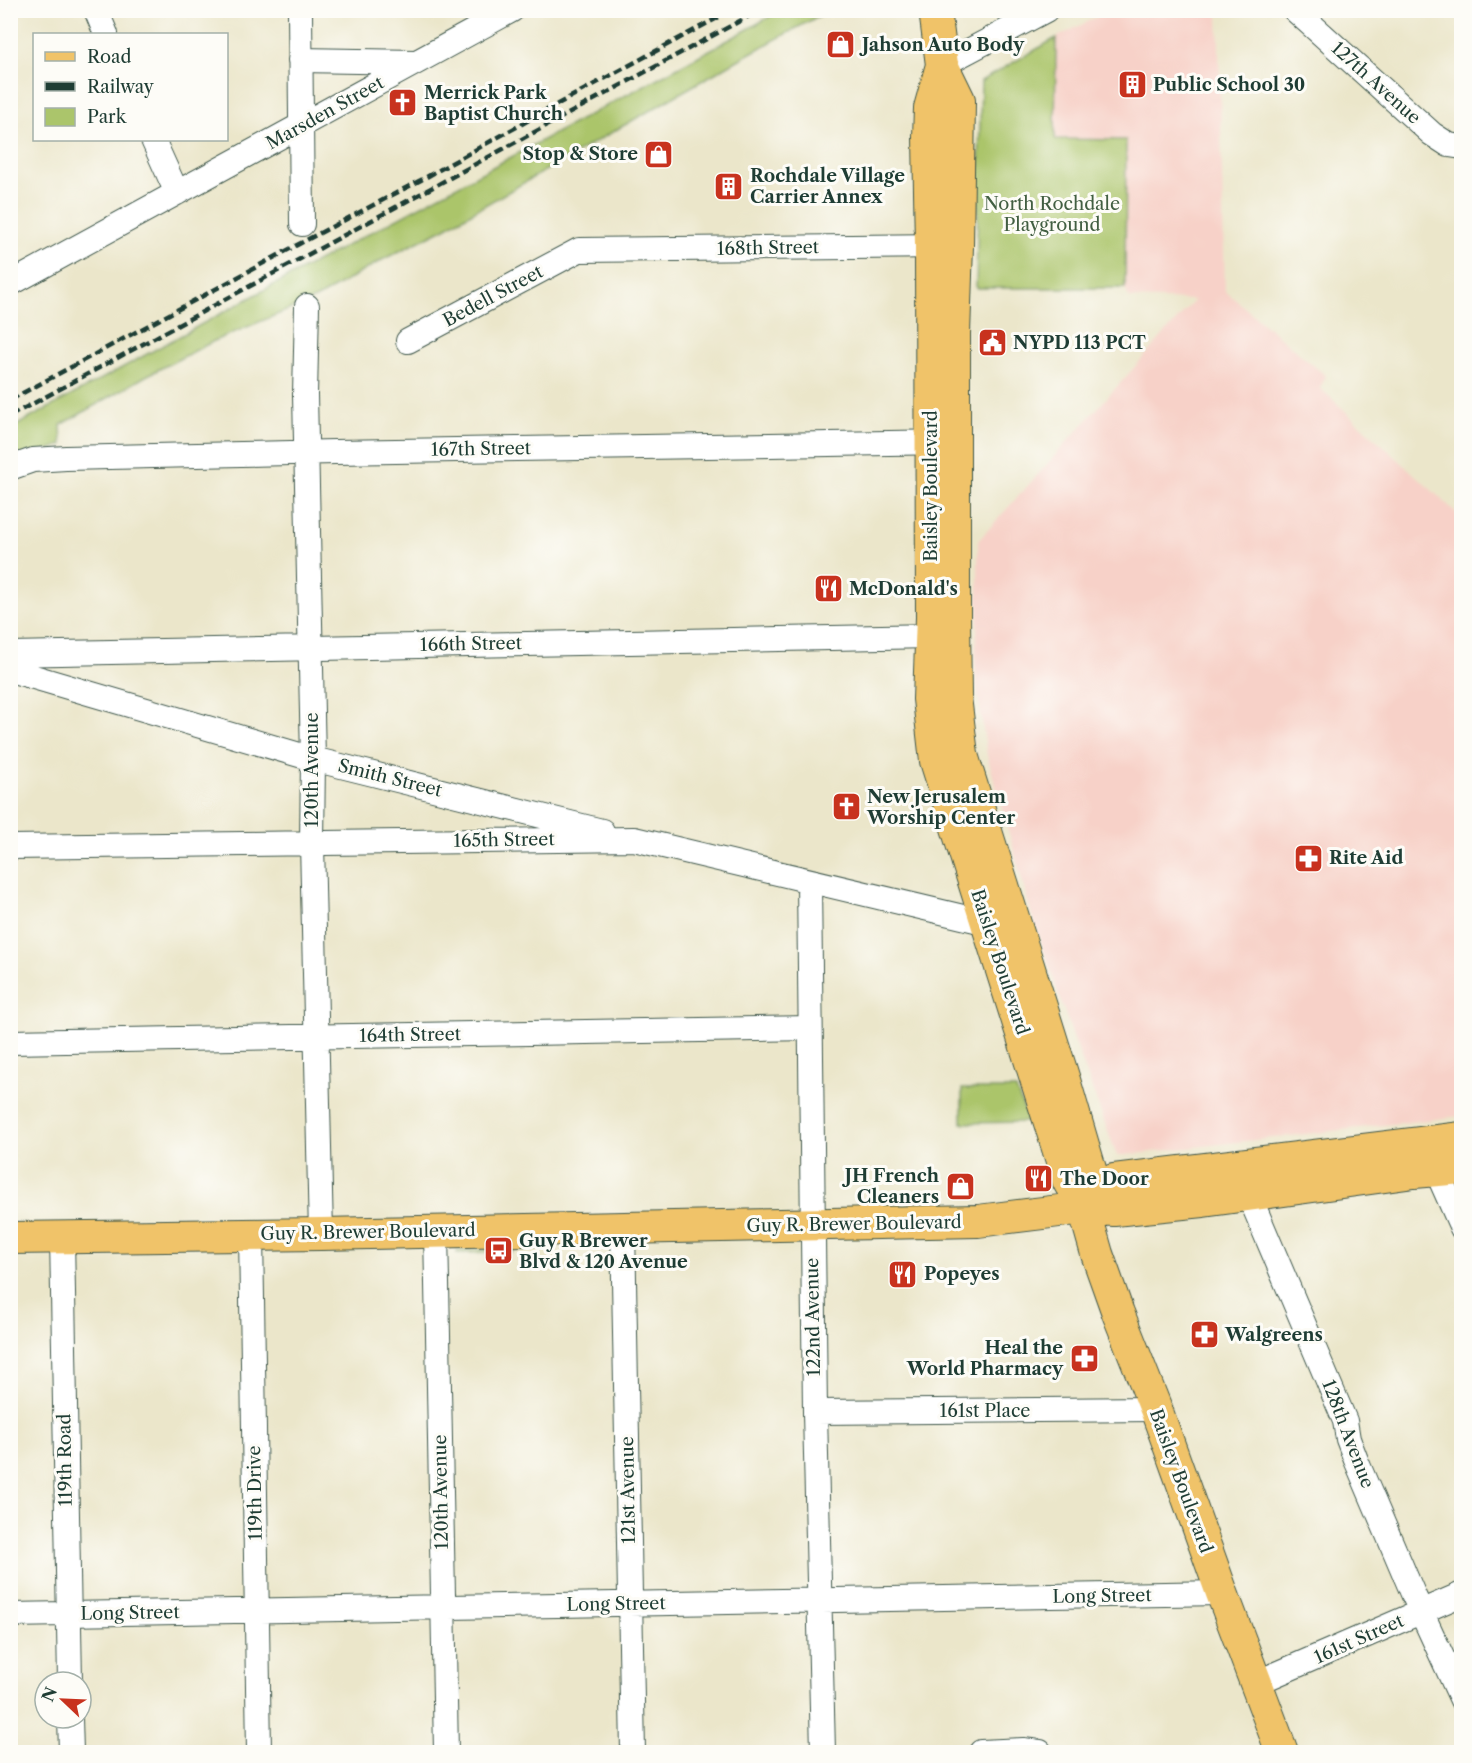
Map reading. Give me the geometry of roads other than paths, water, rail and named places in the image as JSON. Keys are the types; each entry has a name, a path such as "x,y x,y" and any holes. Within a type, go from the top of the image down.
{"main road":[{"name":"Baisley Boulevard","path":"935,10 942,65 930,108 954,334 942,442 943,637 955,697 962,756 1000,920 1064,1080 1092,1176 1084,1208 1097,1254 1282,1752"},
{"path":"1084,1208 1114,1180 1461,1138"},
{"name":"Guy R. Brewer Boulevard","path":"10,1238 978,1221 1084,1208 1114,1210 1449,1169"}],"street":[{"path":"96,10 106,33"},
{"path":"300,10 302,224"},
{"name":"Marsden Street","path":"11,282 512,10"},
{"path":"942,65 1046,10"},
{"name":"127th Avenue","path":"1295,10 1432,134 1449,145 1461,147"},
{"path":"300,60 418,62"},
{"path":"153,141 177,193"},
{"name":"168th Street","path":"579,250 944,246"},
{"name":"Bedell Street","path":"408,340 579,250"},
{"name":"120th Avenue","path":"307,306 305,395 321,1234"},
{"name":"167th Street","path":"10,468 33,460 55,459 307,452 942,442"},
{"name":"166th Street","path":"10,654 943,637"},
{"name":"Smith Street","path":"10,670 313,759 634,839"},
{"path":"486,840 491,803"},
{"name":"165th Street","path":"10,847 634,839 809,881 1000,920"},
{"name":"122nd Avenue","path":"809,881 814,1412 823,1752"},
{"name":"164th Street","path":"10,1042 810,1028"},
{"path":"1423,1142 1449,1169 1461,1228"},
{"name":"128th Avenue","path":"1247,1164 1246,1180 1249,1195 1345,1421 1348,1439 1356,1460 1461,1700"},
{"name":"121st Avenue","path":"623,1228 633,1752"},
{"name":"120th Avenue","path":"436,1231 446,1752"},
{"name":"119th Drive","path":"251,1234 259,1752"},
{"name":"119th Road","path":"62,1237 70,1670"},
{"name":"161st Place","path":"814,1412 1156,1409"},
{"name":"Long Street","path":"10,1615 1222,1593"},
{"name":"161st Street","path":"1256,1683 1461,1594"},
{"path":"70,1730 71,1752"},
{"path":"981,1752 1023,1750 1040,1752"}],"railway":[{"path":"10,400 732,10"},
{"path":"10,416 760,10"}],"place":[{"name":"Jahson Auto Body","path":"841,45"},
{"name":"Public School 30","path":"1132,85"},
{"name":"Merrick Park Baptist Church","path":"403,103"},
{"name":"Stop & Store","path":"659,154"},
{"name":"Rochdale Village Carrier Annex","path":"729,186"},
{"name":"NYPD 113 PCT","path":"992,343"},
{"name":"McDonald's","path":"828,589"},
{"name":"New Jerusalem Worship Center","path":"846,807"},
{"name":"Rite Aid","path":"1308,858"},
{"name":"The Door","path":"1039,1179"},
{"name":"JH French Cleaners","path":"960,1186"},
{"name":"Guy R Brewer Blvd & 120 Avenue","path":"498,1251"},
{"name":"Popeyes","path":"903,1274"},
{"name":"Walgreens","path":"1204,1335"},
{"name":"Heal the World Pharmacy","path":"1084,1358"}],"park label":[{"name":"North Rochdale Playground","path":"1052,214"}]}
